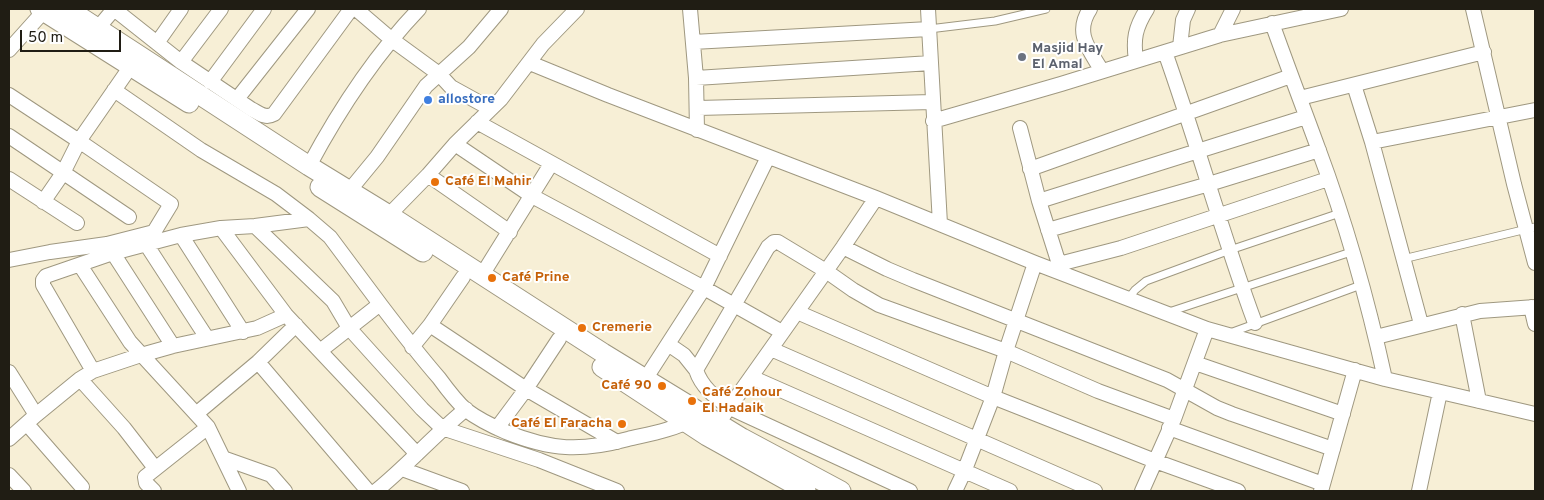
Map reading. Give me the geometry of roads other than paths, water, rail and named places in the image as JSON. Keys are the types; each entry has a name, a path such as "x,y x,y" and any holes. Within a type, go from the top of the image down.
{"main road":[{"path":"68,9 309,166 646,378 703,424 769,454 842,491"},
{"path":"42,10 559,339 703,424 806,491"}],"street":[{"path":"98,28 114,9 181,62 262,115 269,116 274,114 352,9"},
{"path":"157,43 181,9"},
{"path":"181,62 221,9"},
{"path":"210,82 264,9"},
{"path":"237,99 308,9"},
{"path":"356,9 391,39 439,74 451,87 491,109"},
{"path":"309,166 368,71 391,39 419,9"},
{"path":"349,191 376,157 426,86 469,47 501,9"},
{"path":"389,215 455,144 491,109 530,63 543,44 577,9"},
{"path":"690,9 698,108 697,130"},
{"path":"928,9 940,224"},
{"path":"1090,9 1083,22 1083,35 1102,72"},
{"path":"1136,61 1135,34 1139,22 1147,9"},
{"path":"1180,47 1184,20 1188,9"},
{"path":"1220,35 1233,9"},
{"path":"933,121 1102,72 1220,35 1323,11 1341,9"},
{"path":"1473,9 1498,118 1531,228 1535,263"},
{"path":"9,50 42,10"},
{"path":"1272,24 1319,150 1340,214 1376,337 1386,379"},
{"path":"693,42 929,29"},
{"path":"1164,52 1187,114 1242,288 1255,323"},
{"path":"1300,98 1484,52"},
{"path":"530,63 697,130 876,198 1035,263 1062,269 1128,299 1207,329 1386,379 1535,414"},
{"path":"696,78 931,63"},
{"path":"43,202 62,173 79,141 130,66"},
{"path":"1030,169 1291,76"},
{"path":"1354,85 1372,142 1421,324"},
{"path":"114,90 201,150 276,194 330,237 412,347 466,409 498,428 531,441 562,448 589,447 703,424 730,408 876,198"},
{"path":"9,94 171,204 154,232 108,244 15,259 9,250"},
{"path":"698,108 932,102"},
{"path":"1372,142 1535,110"},
{"path":"1038,200 1306,117"},
{"path":"477,122 720,256"},
{"path":"1020,128 1038,200 1062,269"},
{"path":"9,136 129,217"},
{"path":"455,144 532,196 782,332"},
{"path":"1048,230 1319,150"},
{"path":"646,378 704,288 768,156"},
{"path":"482,275 551,164"},
{"path":"428,175 510,232"},
{"path":"9,179 77,223"},
{"path":"1062,269 1328,179"},
{"path":"93,371 43,285 43,280 46,276 113,253 181,235 221,228 309,219"},
{"path":"255,226 333,301 349,328 422,409 442,428 539,460 617,491"},
{"path":"221,228 291,320 417,454"},
{"path":"181,235 243,332"},
{"path":"696,370 768,247 774,242 778,242 826,271 852,290 879,305 1006,351 1322,488 1355,370"},
{"path":"146,244 207,338"},
{"path":"843,247 887,270 1167,380 1186,389 1216,408 1333,449"},
{"path":"50,252 62,271"},
{"path":"113,253 173,346"},
{"path":"955,491 993,397 1035,263"},
{"path":"80,265 140,355 208,427 238,491"},
{"path":"412,347 430,325 463,277"},
{"path":"320,351 380,304"},
{"path":"1376,337 1462,314 1499,308 1533,307 1535,324"},
{"path":"797,312 993,397 1155,461 1238,491"},
{"path":"1462,314 1480,401"},
{"path":"9,440 80,379 93,371 173,346 291,320"},
{"path":"196,414 258,362 291,320"},
{"path":"430,325 526,388 617,442"},
{"path":"1142,491 1186,389 1207,329"},
{"path":"498,428 559,339"},
{"path":"668,344 684,355 696,370 703,386 730,408 910,491"},
{"path":"771,349 1096,491"},
{"path":"258,362 368,491"},
{"path":"1195,364 1343,414"},
{"path":"9,372 32,419 82,487"},
{"path":"751,377 1010,491"},
{"path":"80,379 124,428 155,468"},
{"path":"1419,491 1440,392"},
{"path":"376,491 402,469 442,428 466,409"},
{"path":"154,491 144,478 208,427"},
{"path":"223,458 271,475 285,491"},
{"path":"402,469 462,491"},
{"path":"9,476 24,491"},
{"path":"225,480 238,491"}],"lane":[{"path":"929,29 973,25 1046,9"},
{"path":"1128,299 1146,281 1230,250 1340,214"},
{"path":"1404,259 1531,228"},
{"path":"1166,313 1351,252"},
{"path":"1228,334 1361,285"}],"place":[{"name":"Masjid Hay El Amal","path":"1022,57"},
{"name":"allostore","path":"428,100"},
{"name":"Café El Mahir","path":"435,182"},
{"name":"Café Prine","path":"492,278"},
{"name":"Cremerie","path":"582,328"},
{"name":"Café 90","path":"662,386"},
{"name":"Café Zohour El Hadaik","path":"692,401"},
{"name":"Café El Faracha","path":"622,424"}]}
